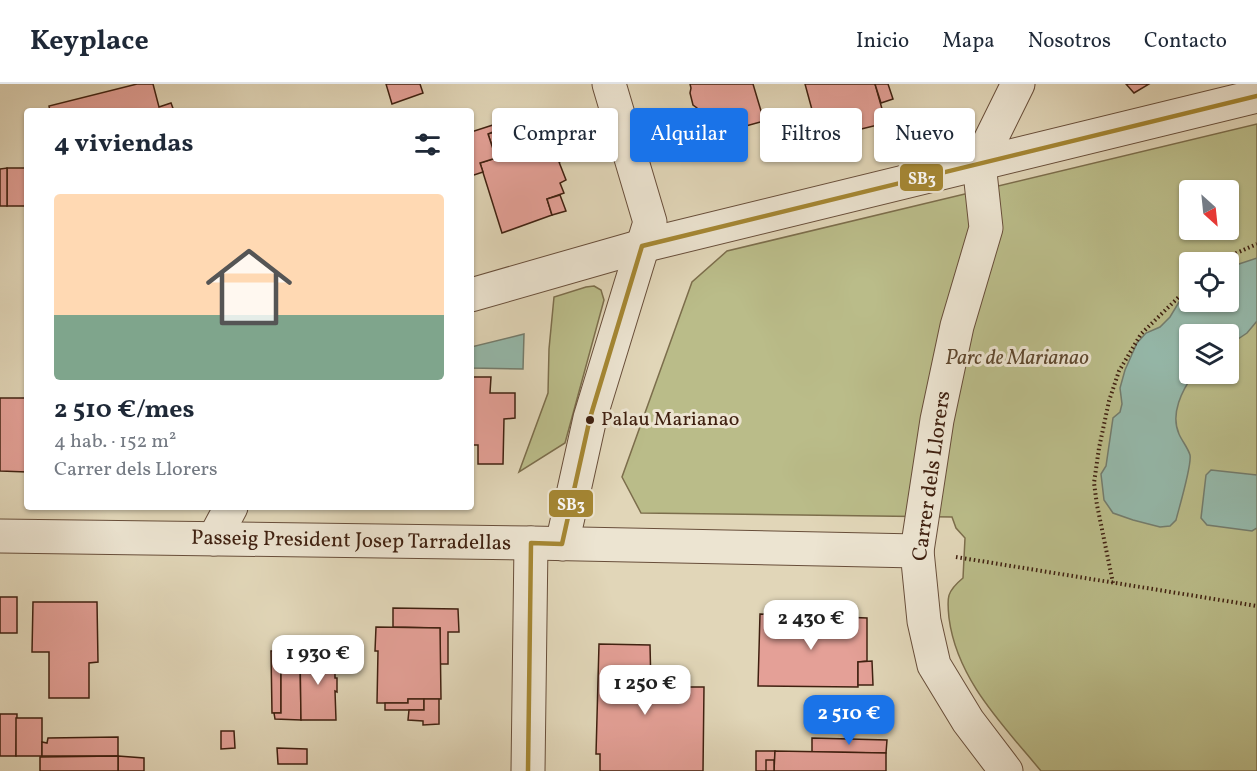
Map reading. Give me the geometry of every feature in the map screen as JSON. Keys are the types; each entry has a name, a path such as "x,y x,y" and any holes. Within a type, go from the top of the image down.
{"street":[{"path":"528,771 547,543 590,418 650,222 609,84"},
{"path":"979,163 1018,84"},
{"path":"474,294 642,246 1257,96"},
{"name":"Carrer dels Llorers","path":"979,163 986,228 957,326 941,399 917,551 924,621 934,665 968,721 1006,771"},
{"path":"214,540 229,510"},
{"name":"Passeig President Josep Tarradellas","path":"0,536 547,543 917,551"}],"path":[{"path":"1239,252 1257,244"},
{"path":"1113,582 1094,483 1109,401 1119,371 1141,333 1179,297"},
{"path":"917,551 1257,606"}],"green space":[{"name":"Parc de Marianao","path":"1257,124 1257,771 1041,771 997,719 961,662 949,618 948,600 953,587 963,578 965,538 956,528 952,517 641,513 622,477 692,282 727,251"},
{"path":"594,286 601,290 604,300 565,443 519,472 548,393 554,297"}],"shaded area":[{"path":"1257,258 1257,321 1247,333 1239,338 1239,324 1179,324 1179,384 1187,384 1179,402 1176,418 1179,434 1189,452 1190,460 1176,520 1170,526 1160,527 1113,513 1104,500 1101,474 1106,466 1113,418 1120,412 1122,404 1120,388 1137,343 1146,333 1160,327 1170,317 1179,302 1179,312 1239,312 1239,264"},
{"path":"524,334 523,369 474,368 474,346"},
{"path":"1211,470 1257,475 1257,528 1252,531 1207,525 1201,518 1206,475"}],"building":[{"path":"137,84 153,84 159,107 171,103 173,108 49,108 49,106"},
{"path":"386,84 420,84 423,93 392,104"},
{"path":"690,84 753,84 760,108 760,122 748,125 748,108 697,108 693,105"},
{"path":"805,84 875,84 882,108 874,108 874,126 862,129 862,108 812,108"},
{"path":"875,84 888,84 893,99 881,103"},
{"path":"1126,84 1149,84 1134,93"},
{"path":"492,125 492,132 488,134 492,146 492,159 480,163 483,172 474,175 474,131"},
{"path":"492,133 492,146 488,134"},
{"path":"492,159 492,162 559,162 566,180 560,183 564,193 547,199 552,215 502,233 480,163"},
{"path":"7,168 24,168 24,206 7,206"},
{"path":"7,168 7,206 0,206 0,169"},
{"path":"560,195 566,211 552,215 547,199"},
{"path":"474,377 491,377 490,393 515,393 515,418 504,419 503,464 478,464 478,445 474,445"},
{"path":"0,398 24,398 24,472 0,471"},
{"path":"0,597 17,597 17,633 0,633"},
{"path":"33,602 97,602 98,662 89,663 89,698 49,698 49,652 32,652"},
{"path":"393,608 458,609 459,632 448,632 448,664 440,664 440,628 393,627"},
{"path":"760,614 867,618 867,661 858,662 858,687 758,686"},
{"path":"376,627 440,628 441,699 408,699 408,703 377,703"},
{"path":"297,640 335,640 335,652 297,651"},
{"path":"599,644 650,645 651,687 704,687 703,771 600,771 600,754 596,754"},
{"path":"271,651 281,651 281,713 272,713"},
{"path":"281,651 300,651 301,720 275,719 274,713 281,713"},
{"path":"300,651 335,652 336,720 301,720"},
{"path":"872,661 873,685 858,685 858,662"},
{"path":"408,699 424,699 424,710 385,710 385,703 408,703"},
{"path":"424,699 439,699 439,724 423,725 423,721 408,720 409,710 424,710"},
{"path":"0,714 17,714 16,756 0,756"},
{"path":"16,718 42,718 42,756 16,756"},
{"path":"221,731 234,731 235,748 221,749"},
{"path":"118,737 118,756 42,756 42,742 47,743 48,738"},
{"path":"812,738 887,740 886,753 812,752"},
{"path":"277,748 307,749 307,764 278,764"},
{"path":"756,751 775,751 774,771 756,771"},
{"path":"775,751 886,753 886,771 774,771"},
{"path":"118,756 144,758 144,771 118,771"},
{"path":"118,756 118,771 40,771 40,757"},
{"path":"766,760 774,760 774,771 766,771"}],"transit line":[{"name":"SB3","path":"528,771 531,543 562,544 590,418 642,246 1257,96"}],"place":[{"name":"Palau Marianao","path":"590,420"}]}
